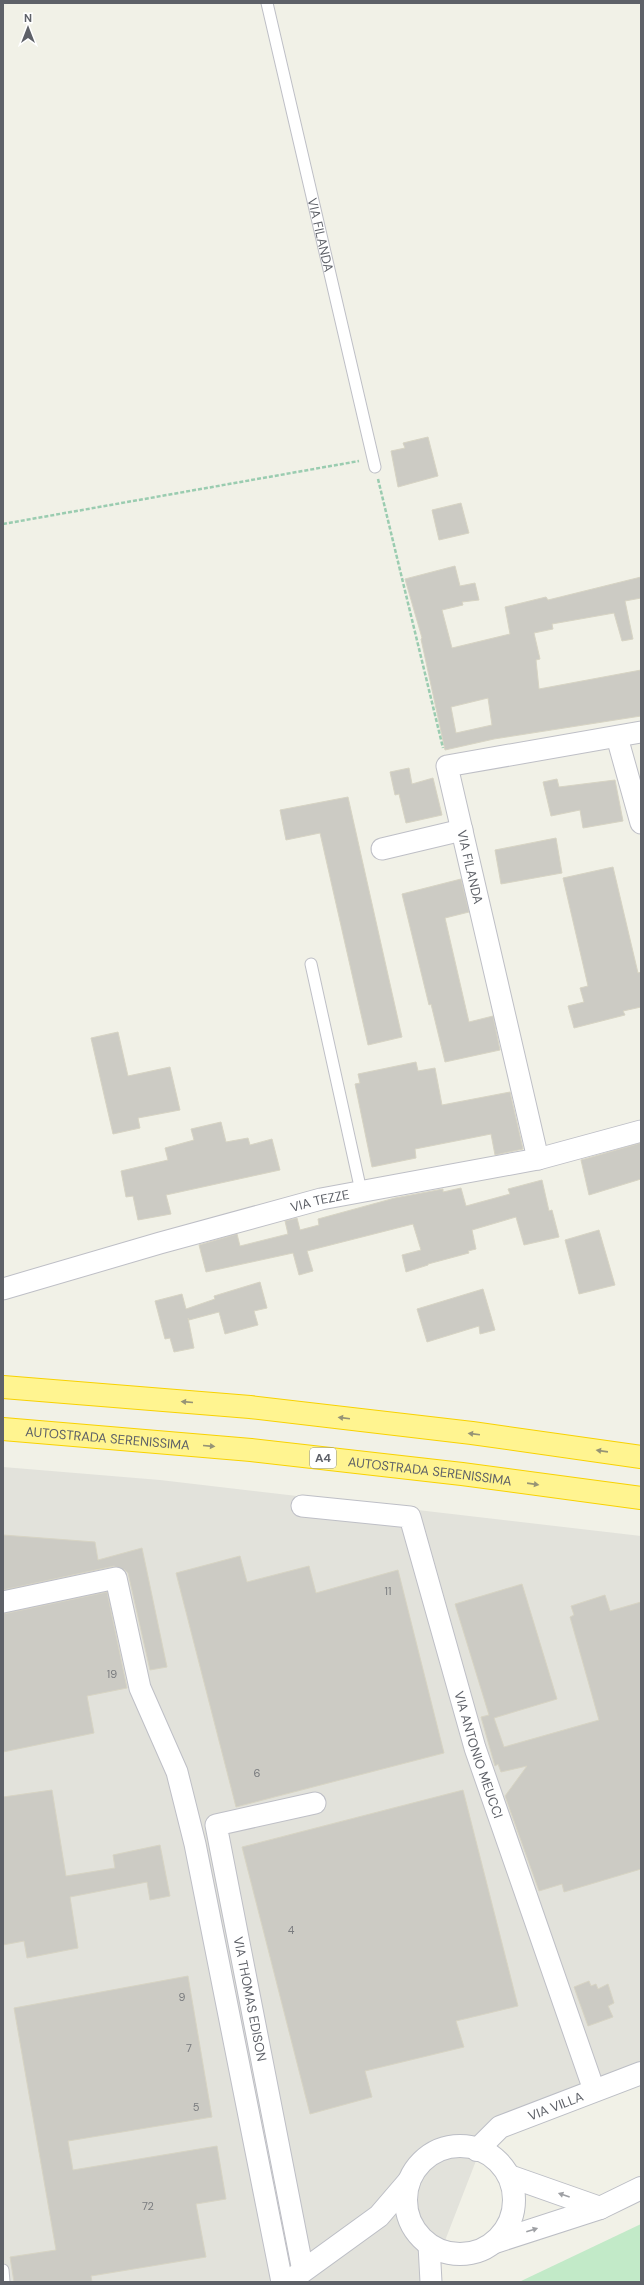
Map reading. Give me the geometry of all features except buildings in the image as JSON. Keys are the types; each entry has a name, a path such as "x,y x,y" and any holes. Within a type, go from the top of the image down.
{"highway":[{"path":"3,1387 250,1408 472,1434 641,1457"},
{"name":"AUTOSTRADA SERENISSIMA","path":"3,1429 251,1450 462,1474 641,1498"}],"street":[{"path":"447,766 641,732"},
{"path":"616,737 641,823"},
{"name":"VIA FILANDA","path":"447,766 538,1159"},
{"path":"382,849 462,830"},
{"name":"VIA TEZZE","path":"3,1289 191,1234 321,1199 538,1159 641,1132"},
{"name":"VIA ANTONIO MEUCCI","path":"302,1506 410,1517 475,1748 594,2090"},
{"path":"3,1602 116,1578 140,1688 177,1772 195,1844 282,2282"},
{"name":"VIA THOMAS EDISON","path":"295,2276 216,1825 315,1804"},
{"name":"VIA VILLA","path":"478,2150 500,2127 641,2073"},
{"path":"295,2276 379,2216 409,2181 418,2166 432,2154 448,2148 466,2147 478,2150 498,2162 509,2176 514,2193 514,2211 507,2228 495,2242"},
{"path":"509,2176 600,2208"},
{"path":"409,2181 406,2199 408,2217 416,2233 437,2249 469,2253 481,2251 495,2242 600,2208 641,2188"},
{"path":"379,2216 408,2217"},
{"path":"432,2282 437,2249"},
{"path":"436,2282 437,2249"}],"lane":[{"name":"VIA FILANDA","path":"267,3 376,467"},
{"path":"311,964 361,1191"},
{"path":"3,2270 4,2282"}],"path":[{"path":"3,524 344,462 365,460 376,467 447,766"}],"shaded area":[{"path":"3,1467 160,1480 641,1536 641,2063 491,2122 429,2282 3,2282"}],"green space":[{"path":"641,2224 641,2282 519,2282"}]}
